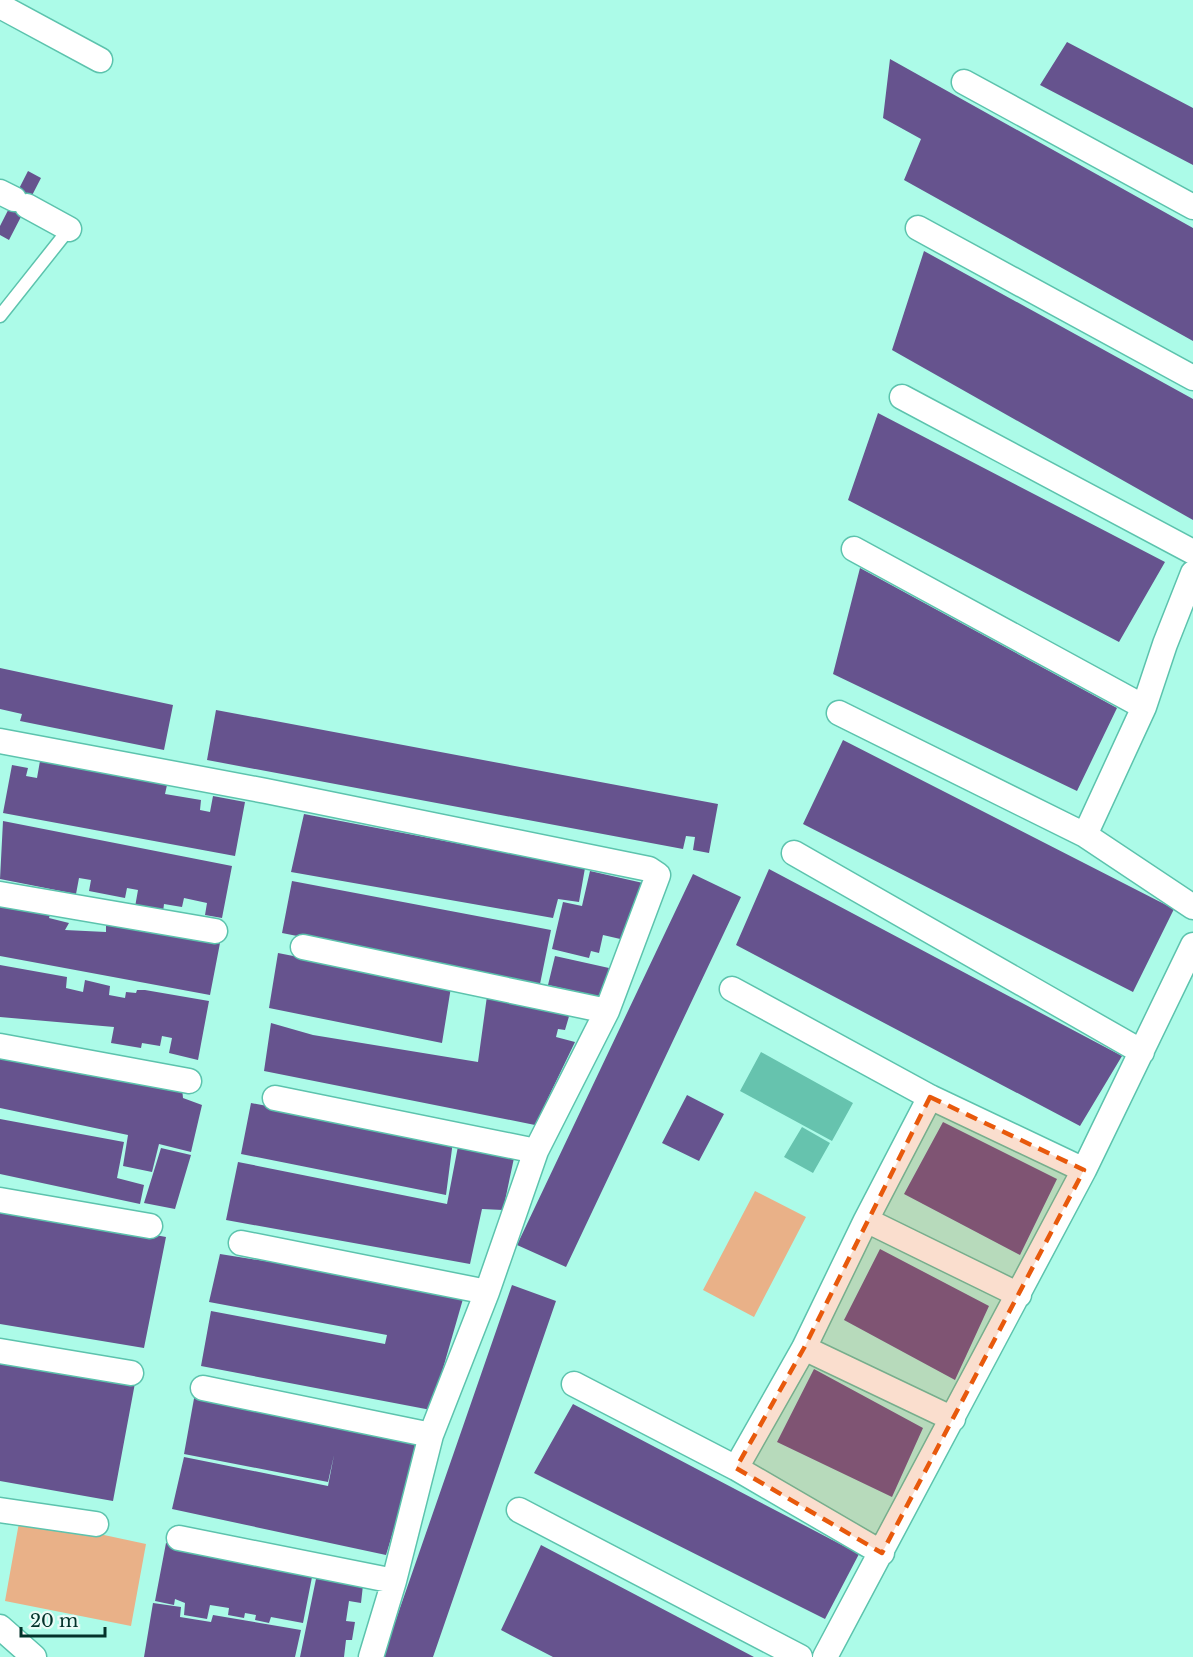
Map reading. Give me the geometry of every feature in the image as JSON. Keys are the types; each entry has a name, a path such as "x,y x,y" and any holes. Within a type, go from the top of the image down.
{"street":[{"path":"0,6 100,60"},
{"path":"964,82 1193,207"},
{"path":"13,199 69,229"},
{"path":"918,228 1193,378"},
{"path":"902,397 1193,552"},
{"path":"854,549 1144,707"},
{"path":"1085,835 1144,707 1165,644 1193,573"},
{"path":"839,713 1085,835 1193,907"},
{"path":"0,741 278,793 648,868 658,875 657,884 607,1011 536,1150 487,1292 430,1435 394,1581 371,1657"},
{"path":"794,853 1142,1052"},
{"path":"0,894 215,931"},
{"path":"825,1657 1019,1295 1142,1052 1193,945"},
{"path":"303,947 607,1011"},
{"path":"732,989 930,1097 1083,1170"},
{"path":"0,1046 189,1081"},
{"path":"736,1468 804,1348 866,1220 930,1097"},
{"path":"275,1098 536,1150"},
{"path":"0,1200 150,1226"},
{"path":"866,1220 1019,1295"},
{"path":"240,1243 487,1292"},
{"path":"804,1348 953,1419"},
{"path":"0,1351 131,1373"},
{"path":"574,1384 736,1468 882,1553"},
{"path":"203,1388 430,1435"},
{"path":"0,1510 96,1524"},
{"path":"519,1510 801,1657"},
{"path":"179,1538 394,1581"},
{"path":"0,1627 34,1657"}],"lane":[{"path":"0,316 69,229"}],"highlighted area":[{"path":"930,1097 1084,1170 882,1553 736,1468 804,1348"}],"shaded area":[{"path":"761,1052 853,1103 832,1141 740,1091"},
{"path":"802,1127 830,1143 813,1173 784,1157"},
{"path":"755,1191 806,1217 754,1317 703,1290"},
{"path":"20,1517 146,1544 131,1626 5,1601"}],"building":[{"path":"1067,42 1193,108 1193,165 1040,85"},
{"path":"890,59 1193,228 1193,341 904,180 921,139 883,118"},
{"path":"28,171 41,178 9,240 0,235 0,226"},
{"path":"924,251 1193,399 1193,520 892,350"},
{"path":"878,413 1165,562 1119,642 848,500"},
{"path":"860,568 1117,708 1077,791 833,674"},
{"path":"0,668 173,705 164,750 20,721 22,714 0,709"},
{"path":"216,710 718,804 709,853 693,850 695,837 686,836 683,849 207,760"},
{"path":"843,740 1174,909 1133,992 803,824"},
{"path":"40,761 167,785 165,794 201,800 200,810 210,812 213,796 245,802 235,856 3,813 12,765 28,768 26,776 37,778"},
{"path":"304,814 585,868 579,902 558,899 553,918 291,872"},
{"path":"3,821 232,866 222,918 205,915 207,903 184,898 182,907 164,904 163,912 135,907 138,890 127,888 125,898 89,891 91,880 79,878 76,894 0,879"},
{"path":"769,869 1122,1056 1080,1126 736,945"},
{"path":"590,871 643,883 629,941 603,935 599,953 591,951 589,958 552,949 563,902 582,906"},
{"path":"693,874 741,897 566,1267 517,1245"},
{"path":"292,881 551,930 540,984 282,933"},
{"path":"0,898 52,908 49,918 69,923 65,930 106,932 106,922 220,943 210,995 0,956"},
{"path":"278,953 451,987 442,1043 269,1008"},
{"path":"555,956 609,968 602,997 548,985"},
{"path":"0,965 67,977 66,988 83,992 85,980 110,986 109,995 125,998 126,992 136,993 137,990 145,990 209,1001 198,1060 169,1053 172,1038 162,1036 160,1046 142,1043 141,1048 111,1043 114,1027 0,1017"},
{"path":"487,996 570,1013 565,1030 558,1029 556,1037 575,1042 535,1125 264,1071 271,1023 313,1035 478,1062"},
{"path":"0,1057 182,1088 183,1098 202,1105 191,1152 159,1144 152,1172 123,1166 128,1135 0,1108"},
{"path":"687,1095 724,1114 699,1161 662,1143"},
{"path":"251,1103 453,1141 446,1195 241,1154"},
{"path":"0,1119 124,1142 117,1178 144,1185 140,1204 0,1174"},
{"path":"943,1122 1057,1179 1020,1255 904,1194"},
{"path":"459,1141 514,1158 503,1210 482,1209 470,1264 226,1220 238,1162 447,1204"},
{"path":"161,1148 191,1155 175,1209 144,1203"},
{"path":"0,1206 166,1237 144,1348 0,1324"},
{"path":"880,1249 989,1306 955,1380 844,1320"},
{"path":"220,1254 398,1282 463,1299 431,1410 201,1366 211,1311 385,1344 387,1335 209,1302"},
{"path":"512,1285 556,1301 433,1657 383,1657"},
{"path":"0,1359 135,1383 113,1501 0,1481"},
{"path":"814,1369 923,1428 892,1497 777,1442"},
{"path":"195,1393 420,1443 386,1555 172,1509 184,1457 328,1486 334,1455 328,1482 184,1454"},
{"path":"573,1404 859,1554 825,1619 534,1473"},
{"path":"166,1543 313,1572 303,1623 271,1617 269,1623 255,1620 256,1615 245,1613 244,1618 228,1615 229,1608 210,1605 207,1619 184,1615 185,1603 175,1599 174,1605 155,1601"},
{"path":"541,1545 754,1657 553,1657 501,1630"},
{"path":"317,1574 363,1585 361,1603 349,1601 346,1621 355,1622 352,1640 346,1640 344,1657 300,1657"},
{"path":"153,1603 181,1607 180,1617 211,1622 213,1615 301,1630 295,1657 144,1657"}]}
